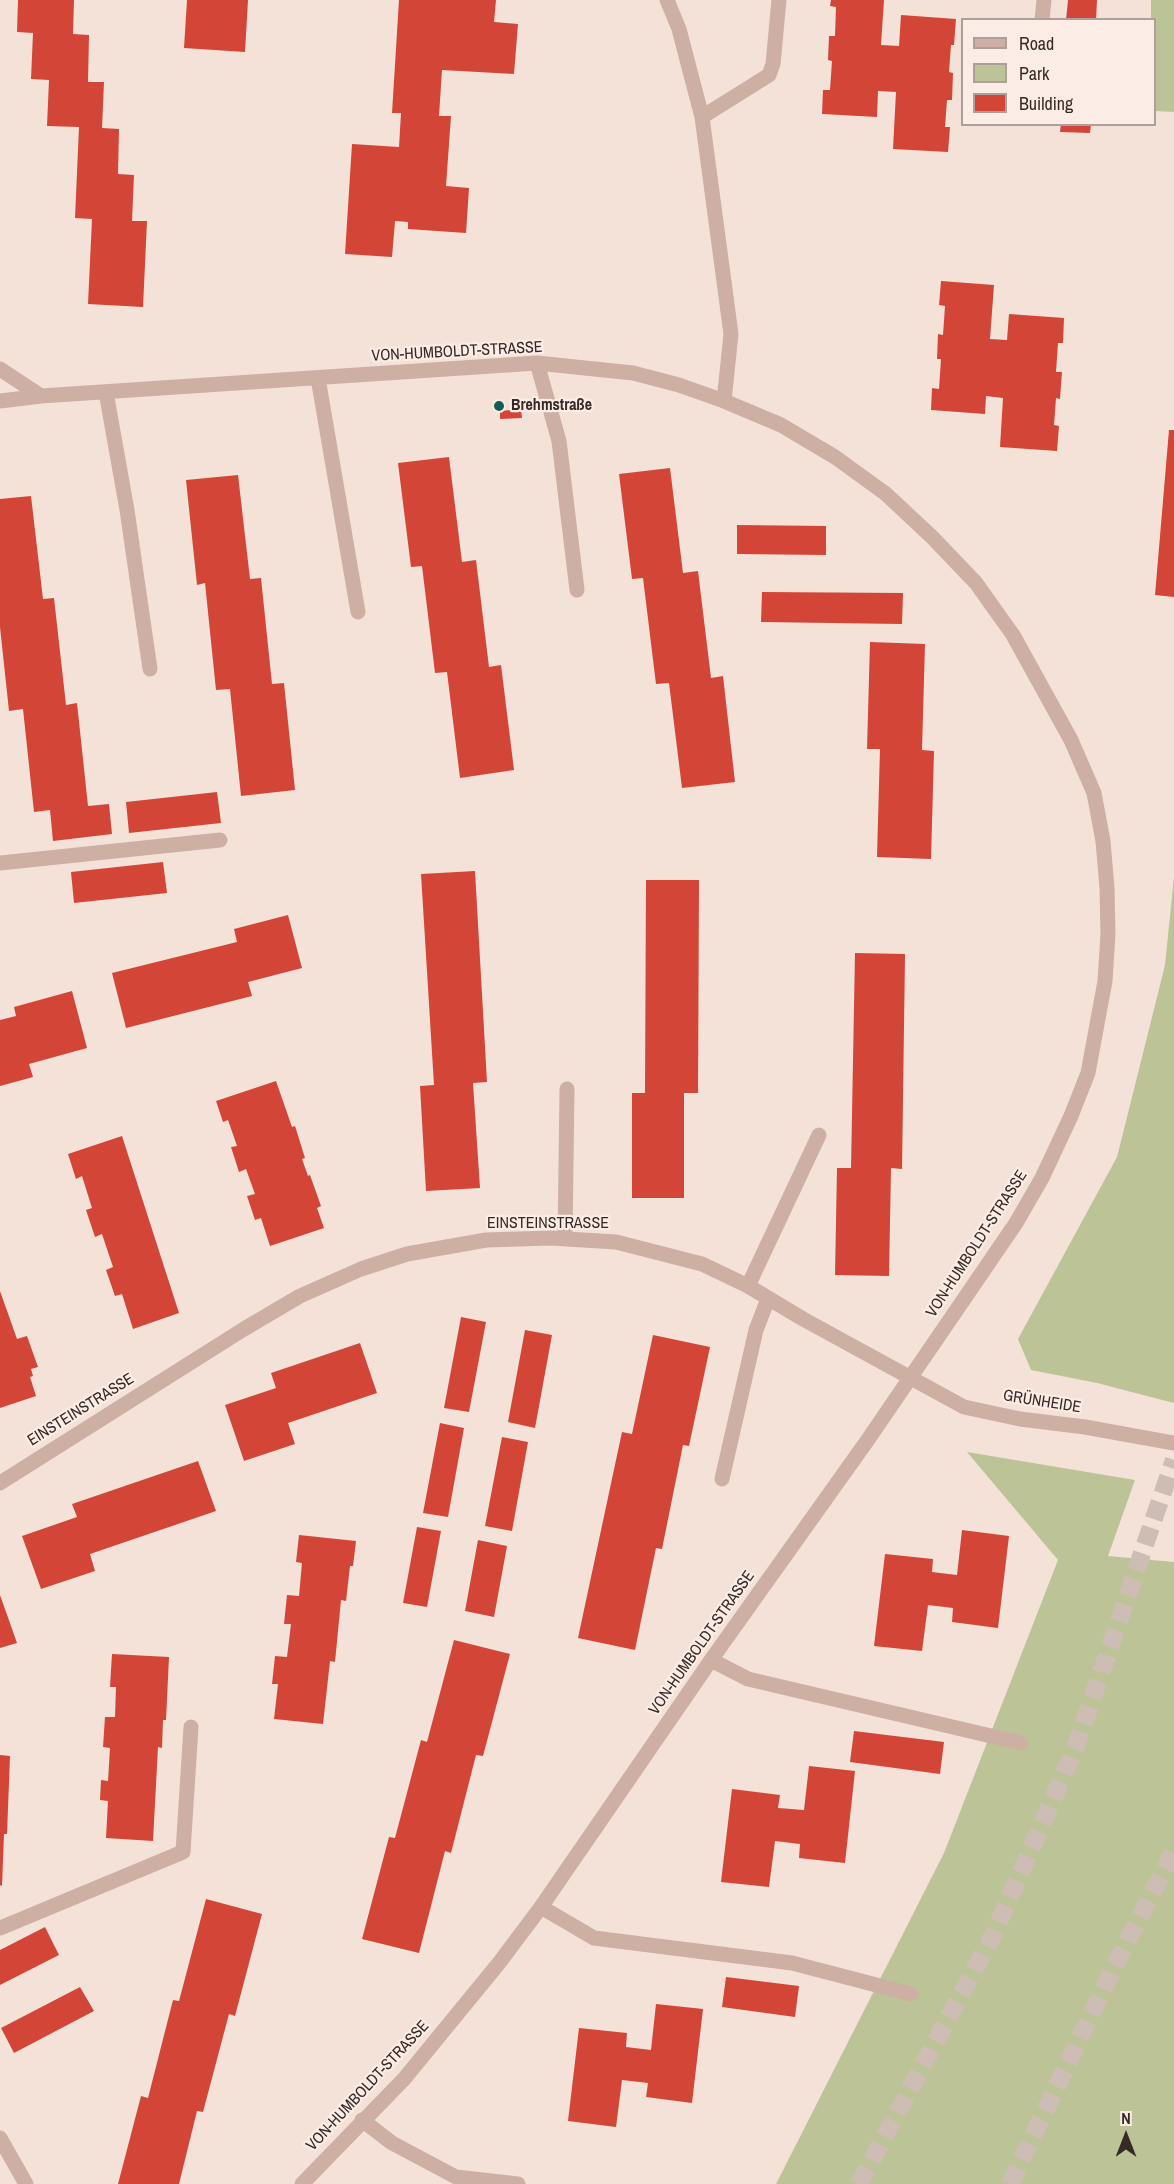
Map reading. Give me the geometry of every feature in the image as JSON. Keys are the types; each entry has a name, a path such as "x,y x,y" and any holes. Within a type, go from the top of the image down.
{"street":[{"path":"667,0 679,29 702,117 731,334 724,400"},
{"path":"702,117 769,75 773,64 779,0"},
{"path":"1042,18 1044,0"},
{"path":"537,363 559,441 577,590"},
{"name":"VON-HUMBOLDT-STRASSE","path":"0,401 41,396 537,363 633,373 724,400 781,425 834,457 885,494 932,537 976,583 1013,635 1071,740 1094,794 1103,841 1108,934 1105,981 1088,1072 1071,1116 1042,1178 1021,1214 911,1378 711,1660 541,1907 499,1963 404,2079 302,2184"},
{"path":"0,369 41,396"},
{"path":"318,378 358,612"},
{"path":"106,392 127,510 150,669"},
{"path":"1,863 220,840"},
{"path":"565,1239 567,1089"},
{"path":"748,1286 819,1135"},
{"name":"EINSTEINSTRASSE","path":"0,1483 300,1296 361,1269 422,1251 486,1240 565,1239 616,1242 702,1264 748,1286 911,1378"},
{"path":"722,1479 756,1330 768,1299"},
{"name":"GRÜNHEIDE","path":"911,1378 964,1407 1020,1419 1085,1426 1174,1443"},
{"path":"711,1660 748,1678 1021,1743"},
{"path":"0,1928 183,1852 191,1728"},
{"path":"541,1907 594,1938 792,1964 911,1994"},
{"path":"362,2120 392,2143 456,2177 518,2184"},
{"path":"0,2138 26,2184"}],"green space":[{"path":"1151,0 1174,0 1174,112 1156,111 1156,18 1151,18"},
{"path":"1174,877 1174,1403 1097,1383 1031,1370 1018,1339 1117,1157 1165,965"},
{"path":"967,1452 1135,1480 1108,1556 1174,1562 1174,2184 776,2184 944,1853 1058,1560"}],"building":[{"path":"18,0 74,0 73,34 89,35 88,82 104,82 102,128 119,129 118,174 134,175 132,221 147,221 143,307 88,304 92,219 75,218 79,127 47,126 49,80 31,79 33,33 17,32"},
{"path":"187,0 248,0 245,52 184,48"},
{"path":"399,0 496,0 494,22 518,24 514,74 442,70 439,116 451,116 446,186 469,188 466,233 408,229 408,222 395,221 392,257 345,254 352,144 399,147 401,113 392,113"},
{"path":"831,0 884,0 881,45 899,46 901,15 956,19 949,72 953,73 952,100 947,100 945,127 950,127 948,152 893,149 896,92 878,91 877,117 822,114 823,90 830,90 832,61 828,60 829,36 835,36 836,7 830,6"},
{"path":"1068,0 1097,0 1096,18 1066,18"},
{"path":"1061,126 1091,126 1090,133 1060,132"},
{"path":"941,281 994,285 990,339 1007,340 1009,314 1064,318 1063,343 1058,343 1056,372 1062,372 1060,399 1056,398 1054,425 1059,426 1057,451 1000,447 1003,398 986,396 985,414 931,410 932,388 939,389 941,359 937,359 938,334 943,335 945,306 939,305"},
{"path":"521,409 522,418 500,419 500,411"},
{"path":"1169,430 1174,430 1174,597 1155,595"},
{"path":"449,457 462,562 476,560 489,667 501,665 514,770 460,778 447,672 435,673 422,566 411,567 398,463"},
{"path":"670,468 683,573 698,571 711,678 723,676 735,782 682,788 669,683 656,684 643,578 632,579 619,474"},
{"path":"238,475 250,579 261,578 272,684 284,683 295,790 241,796 230,689 216,690 205,583 197,585 186,480"},
{"path":"31,496 43,599 54,598 66,705 77,703 88,806 109,804 112,834 53,841 50,810 34,812 23,709 9,711 0,627 0,499"},
{"path":"737,525 826,526 826,555 737,554"},
{"path":"762,592 903,593 902,624 761,622"},
{"path":"870,642 925,644 922,750 934,751 931,859 877,857 880,749 867,749"},
{"path":"217,792 221,823 129,833 126,802"},
{"path":"163,862 167,893 74,903 71,872"},
{"path":"475,871 487,1082 473,1083 480,1188 426,1191 420,1086 434,1085 421,874"},
{"path":"646,880 699,880 698,1093 684,1093 684,1198 632,1198 632,1093 645,1093"},
{"path":"288,915 302,968 248,982 252,996 126,1028 112,973 237,942 234,929"},
{"path":"855,953 905,954 902,1169 891,1168 889,1276 835,1275 837,1168 851,1168"},
{"path":"72,991 87,1048 29,1064 33,1077 0,1086 0,1020 16,1016 14,1007"},
{"path":"276,1081 292,1127 295,1126 305,1158 302,1159 321,1206 317,1208 324,1228 270,1246 261,1218 255,1220 247,1196 255,1194 246,1169 239,1172 231,1147 237,1146 228,1120 223,1122 216,1101"},
{"path":"122,1136 179,1313 133,1329 122,1294 115,1296 106,1270 113,1267 102,1234 95,1237 86,1210 92,1208 82,1176 76,1179 68,1154"},
{"path":"0,1291 17,1339 27,1336 38,1367 31,1369 33,1376 30,1377 36,1396 0,1408"},
{"path":"461,1317 486,1322 469,1412 444,1408"},
{"path":"525,1330 552,1335 535,1428 508,1422"},
{"path":"653,1335 710,1347 689,1446 683,1445 662,1549 656,1548 635,1650 578,1638 622,1432 632,1434"},
{"path":"360,1343 377,1393 288,1423 295,1444 244,1461 225,1405 276,1388 271,1373"},
{"path":"440,1423 464,1428 448,1517 423,1513"},
{"path":"502,1437 528,1442 512,1531 485,1526"},
{"path":"198,1461 216,1511 90,1554 95,1571 41,1589 22,1536 77,1517 72,1504"},
{"path":"417,1527 441,1531 427,1607 403,1603"},
{"path":"962,1530 1009,1536 998,1628 952,1622 953,1608 928,1605 922,1651 874,1646 885,1554 933,1559 932,1572 957,1575"},
{"path":"299,1535 356,1541 353,1566 350,1566 346,1601 341,1600 335,1662 330,1661 323,1724 274,1719 278,1684 272,1684 275,1656 287,1657 291,1624 284,1624 287,1595 299,1596 302,1563 296,1562"},
{"path":"478,1540 507,1546 494,1617 465,1611"},
{"path":"0,1595 17,1643 0,1648"},
{"path":"454,1640 510,1654 483,1756 476,1755 451,1853 445,1851 419,1953 362,1939 389,1837 395,1838 421,1740 427,1742"},
{"path":"112,1654 169,1657 166,1720 163,1720 162,1748 158,1747 153,1841 106,1838 108,1801 100,1800 101,1780 108,1781 110,1748 103,1747 105,1717 115,1717 116,1687 110,1687"},
{"path":"854,1731 944,1742 940,1774 850,1762"},
{"path":"0,1755 10,1756 2,1886 0,1885"},
{"path":"809,1766 855,1771 845,1863 799,1858 800,1844 775,1841 769,1887 721,1882 732,1789 780,1795 778,1808 804,1810"},
{"path":"206,1899 262,1914 235,2016 229,2014 203,2112 197,2111 179,2184 118,2184 141,2096 148,2098 173,2000 179,2001"},
{"path":"45,1927 59,1955 0,1985 0,1950"},
{"path":"726,1977 799,1986 795,2017 722,2007"},
{"path":"80,1987 94,2011 14,2053 1,2028"},
{"path":"656,2004 703,2009 692,2103 646,2097 648,2083 622,2080 616,2127 568,2121 579,2028 627,2033 626,2047 651,2050"}],"tunnel":[{"path":"859,2184 993,1935 1075,1749 1174,1460"},
{"path":"1010,2184 1114,1967 1174,1851"}],"place":[{"name":"Brehmstraße","path":"499,406"}]}
